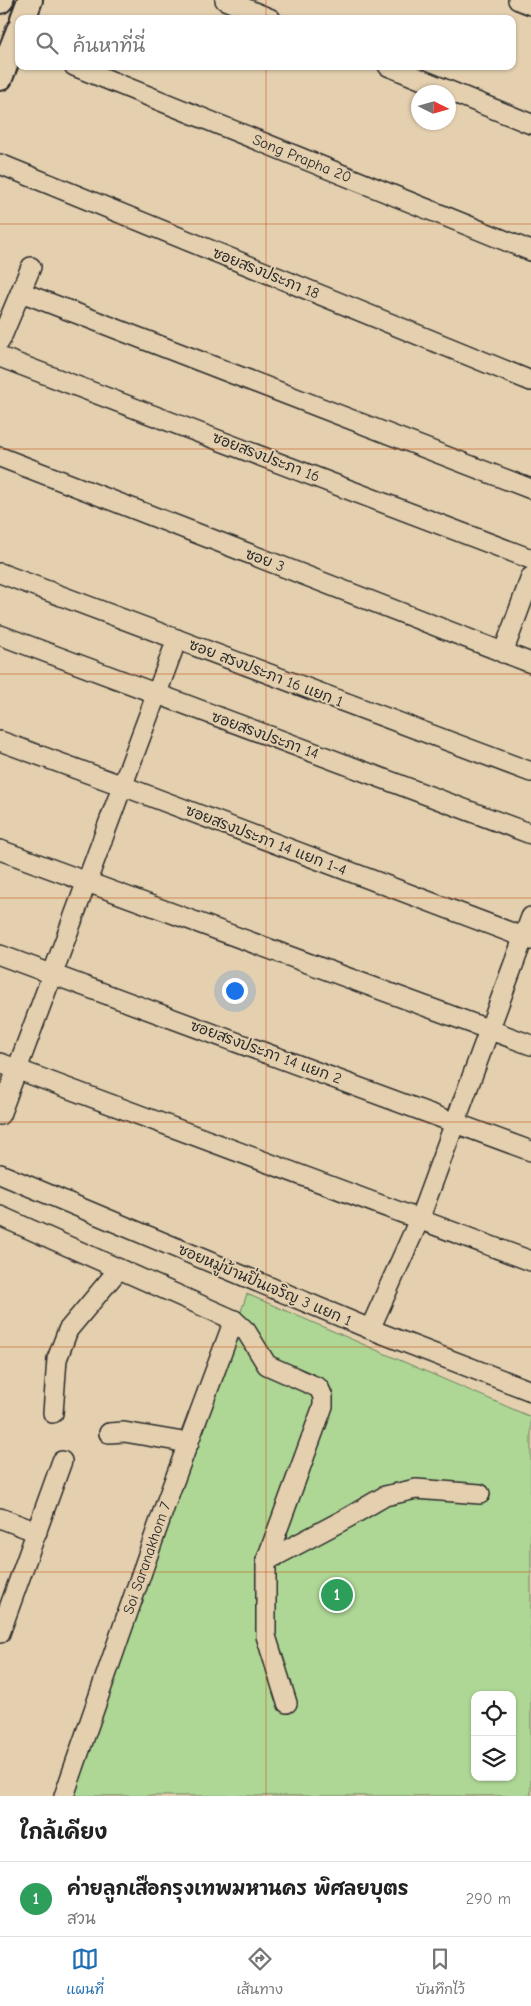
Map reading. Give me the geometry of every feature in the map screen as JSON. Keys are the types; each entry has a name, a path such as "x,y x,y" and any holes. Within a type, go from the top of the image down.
{"main road":[{"path":"24,15 30,0"},
{"path":"0,78 15,44"}],"street":[{"path":"225,0 261,15"},
{"path":"518,0 531,5"},
{"name":"Song Prapha 20","path":"84,70 531,251"},
{"path":"398,70 531,124"},
{"name":"ซอยสรงประภา 18","path":"0,164 531,381"},
{"path":"0,341 31,267"},
{"path":"21,292 531,489"},
{"name":"ซอยสรงประภา 16","path":"0,357 531,559"},
{"name":"ซอย 3","path":"0,457 531,664"},
{"name":"ซอย สรงประภา 16 แยก 1","path":"0,573 531,772"},
{"path":"503,653 531,577"},
{"name":"ซอยสรงประภา 14","path":"0,635 531,834"},
{"path":"0,1115 9,1066 52,973 177,639"},
{"name":"ซอยสรงประภา 14 แยก 1-4","path":"0,741 527,938"},
{"path":"0,850 531,1045"},
{"path":"370,1329 419,1220 489,1029 527,938 531,917"},
{"name":"ซอยสรงประภา 14 แยก 2","path":"0,955 531,1151"},
{"path":"9,1066 531,1262"},
{"name":"ซอยหมู่บ้านปิ่นเจริญ 3 แยก 1","path":"0,1174 370,1329 531,1391"},
{"path":"0,1216 234,1320 246,1331 267,1365 318,1388 323,1397 324,1406 266,1561 266,1636 287,1703"},
{"path":"53,1413 57,1359 68,1330 118,1269"},
{"name":"Soi Saranakhom 7","path":"64,1796 234,1320"},
{"path":"109,1433 140,1434 189,1443"},
{"path":"0,1633 4,1606 37,1532 62,1461"},
{"path":"266,1561 349,1518 385,1496 416,1489 480,1494"},
{"path":"0,1518 37,1532"}],"green space":[{"path":"247,1294 531,1417 531,1796 74,1796"}],"place":[{"name":"ค่ายลูกเสือกรุงเทพมหานคร พิศลยบุตร","path":"337,1595"}]}
